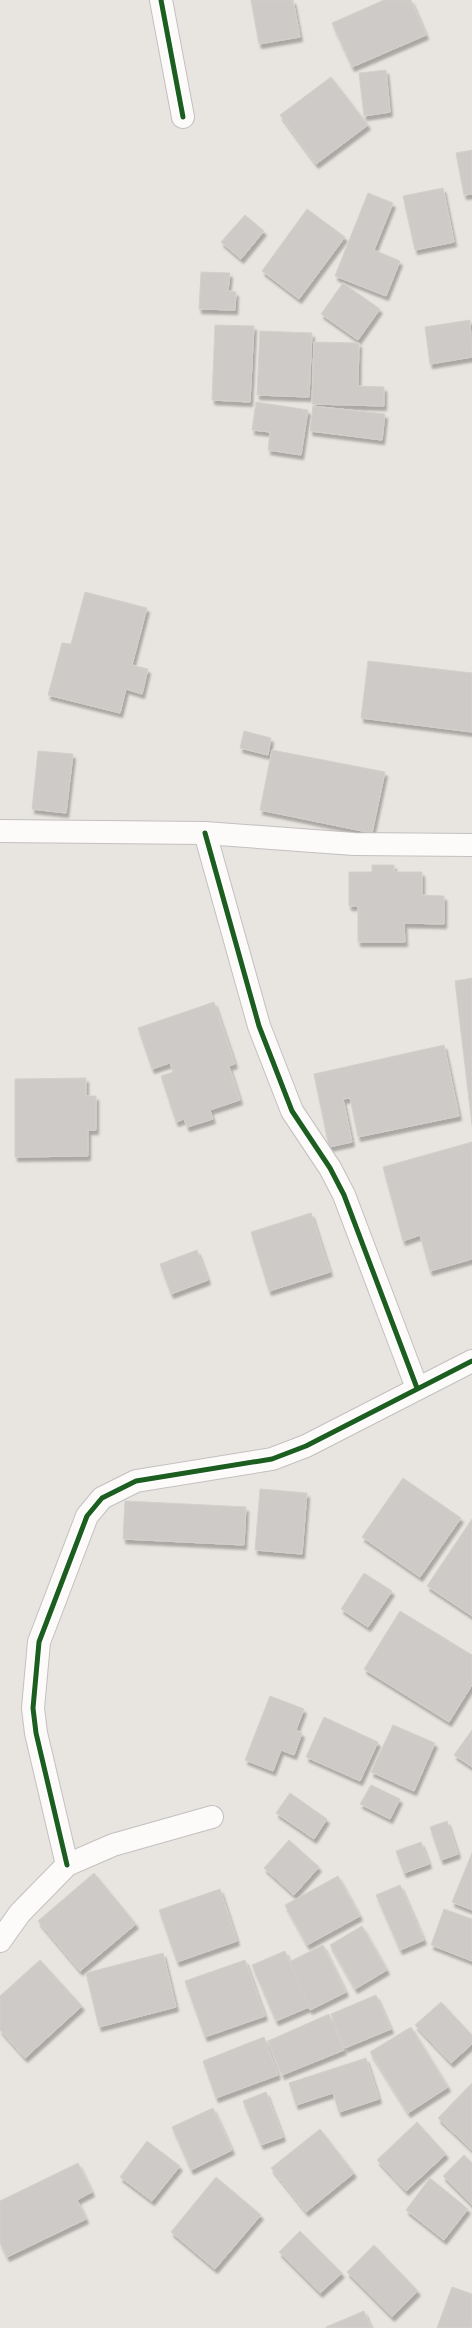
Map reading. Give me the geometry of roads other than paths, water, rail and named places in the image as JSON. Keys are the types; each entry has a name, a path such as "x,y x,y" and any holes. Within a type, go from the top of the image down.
{"street":[{"path":"161,0 183,117"},
{"path":"0,831 206,833 354,844 472,845"},
{"path":"206,833 259,1026 292,1111 330,1168 344,1195 417,1388"},
{"path":"67,1865 36,1734 33,1708 39,1642 87,1516 102,1498 136,1481 272,1459 306,1446 472,1361"},
{"path":"0,1941 20,1913 67,1865 113,1845 212,1817"}]}
